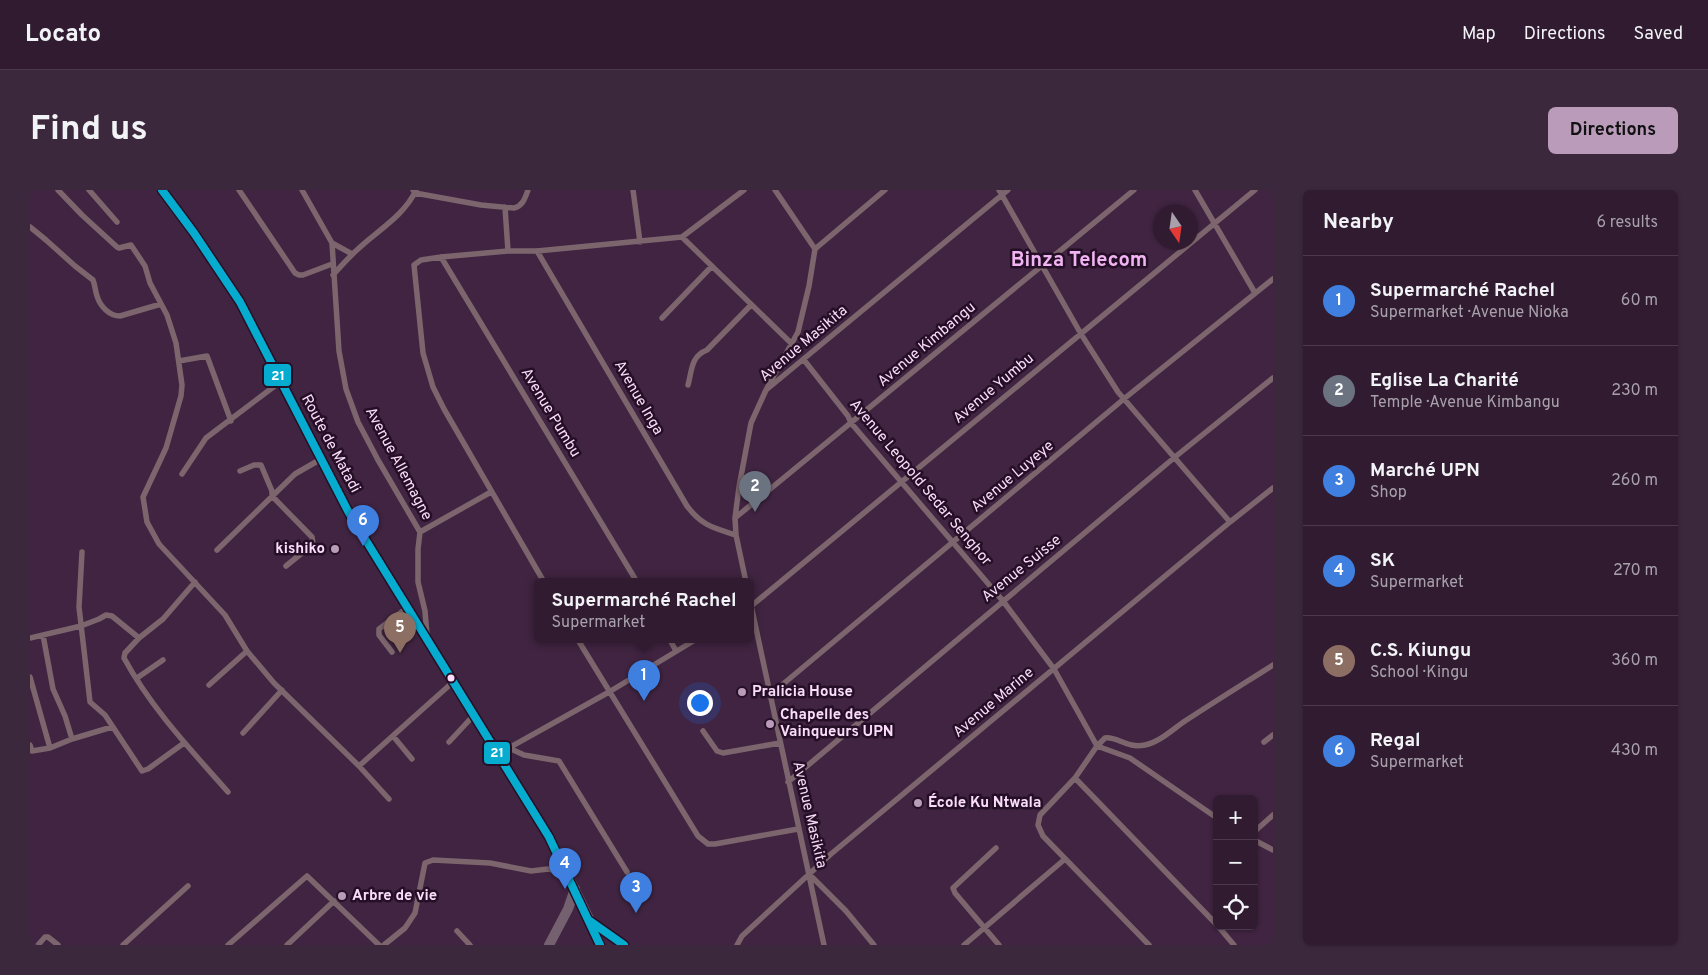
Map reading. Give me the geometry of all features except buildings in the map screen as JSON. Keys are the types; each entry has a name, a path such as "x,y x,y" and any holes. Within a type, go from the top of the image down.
{"highway":[{"name":"Route de Matadi","path":"162,190 208,253 240,302 354,521 548,837 575,889 600,945"},
{"path":"549,945 568,908 575,889"}],"street":[{"path":"58,190 117,247 131,245 145,266 150,283 161,304 176,343 182,384 181,396 166,448 144,493 147,522 153,534 159,544 225,615 247,651 282,690 359,766 389,799"},
{"path":"89,190 117,222"},
{"path":"239,190 298,275 303,275 332,264"},
{"name":"Avenue Allemagne","path":"302,190 332,243 339,352 346,389 358,422 374,453 420,532 418,582 426,611 427,640"},
{"path":"333,275 352,254 396,217 411,200 415,191 481,205 519,207 524,201 528,190"},
{"path":"633,190 640,242"},
{"path":"542,578 444,409 428,373 423,353 414,265 421,260 442,257 508,251 537,251 682,237 744,190"},
{"path":"775,190 815,249"},
{"path":"766,390 798,332 815,249 885,190"},
{"name":"Avenue Masikita","path":"745,578 736,536 735,518 751,423 766,390 804,360 1000,193 1008,190"},
{"name":"Avenue Kimbangu","path":"735,518 1134,190"},
{"path":"1196,190 1255,293"},
{"name":"Avenue Yumbu","path":"754,603 1255,190"},
{"path":"1000,193 1080,334 1118,392 1230,522"},
{"path":"505,207 508,251"},
{"path":"30,227 93,280 97,296 108,313 120,316 161,304"},
{"path":"682,237 792,343"},
{"path":"332,243 352,254"},
{"name":"Avenue Inga","path":"537,251 696,519 736,536"},
{"name":"Avenue Pumbu","path":"442,257 635,578"},
{"path":"662,318 712,266"},
{"name":"Avenue Luyeye","path":"770,695 1125,398 1273,279"},
{"path":"688,385 694,358 707,350 751,305"},
{"path":"179,360 206,356 231,421"},
{"name":"Avenue Leopold Sedar Senghor","path":"804,360 848,416 851,423 952,544 1003,601 1054,669 1096,746"},
{"name":"Avenue Suisse","path":"788,782 1175,457 1273,378"},
{"path":"182,474 206,438 231,421 280,382"},
{"path":"217,550 295,474 321,459"},
{"path":"240,471 254,465 260,465 272,491 272,496 313,540 313,544 286,566"},
{"name":"Avenue Marine","path":"738,945 742,936 831,854 1273,488"},
{"path":"420,532 491,492"},
{"path":"82,552 79,595 90,702 105,715 142,771 148,769 184,743"},
{"path":"195,582 163,619 139,638 124,655 125,660 148,698 184,743 228,792"},
{"path":"392,652 379,635 379,629 407,608"},
{"path":"30,638 82,626 99,620 104,615 112,616 139,638"},
{"name":"Avenue Masikita","path":"754,624 824,945"},
{"path":"42,635 53,689 65,716 72,739"},
{"path":"580,643 702,841 708,844 715,844 798,829"},
{"path":"672,643 676,651"},
{"path":"498,754 609,692 691,643"},
{"path":"209,685 247,651"},
{"path":"137,678 163,660"},
{"path":"1149,945 1043,836 1038,820 1040,815 1075,778 1101,740 1108,737 1128,745 1140,746 1154,742 1273,665"},
{"path":"30,677 50,748"},
{"path":"359,766 453,682"},
{"path":"243,733 282,690"},
{"path":"449,742 474,716"},
{"path":"30,745 32,751 50,748 112,726"},
{"path":"703,731 717,752 723,753 780,743"},
{"path":"1264,742 1273,735"},
{"path":"393,736 412,760"},
{"path":"1096,746 1130,758 1213,815"},
{"path":"509,748 524,755 559,761 627,872"},
{"path":"1075,778 1213,922"},
{"path":"1258,828 1273,815"},
{"path":"1258,842 1273,850"},
{"path":"996,848 953,888 955,893 999,945"},
{"path":"384,945 405,928 415,913 424,862 433,860 490,862 531,871 548,869 567,873"},
{"path":"964,945 1065,860"},
{"path":"810,874 846,911 874,945"},
{"path":"228,945 307,876 379,945"},
{"path":"123,945 188,886"},
{"path":"287,945 334,901"},
{"path":"590,921 624,945"},
{"path":"1221,930 1234,945"},
{"path":"457,931 470,945"},
{"path":"38,945 45,937 48,937 58,945"}],"transit line":[{"name":"21","path":"162,190 194,233 240,302 349,513 549,837 600,945"},
{"name":"21","path":"590,921 624,945"}],"place":[{"name":"Eglise La Charité","path":"755,512"},
{"name":"Regal","path":"363,546"},
{"name":"kishiko","path":"335,549"},
{"name":"C.S. Kiungu","path":"400,653"},
{"name":"Pralicia House","path":"742,692"},
{"name":"Supermarché Rachel","path":"644,701"},
{"name":"Chapelle des Vainqueurs UPN","path":"770,724"},
{"name":"École Ku Ntwala","path":"918,803"},
{"name":"SK","path":"565,889"},
{"name":"Arbre de vie","path":"342,896"},
{"name":"Marché UPN","path":"636,913"}],"district":[{"name":"Binza Telecom","path":"1079,261"}]}
